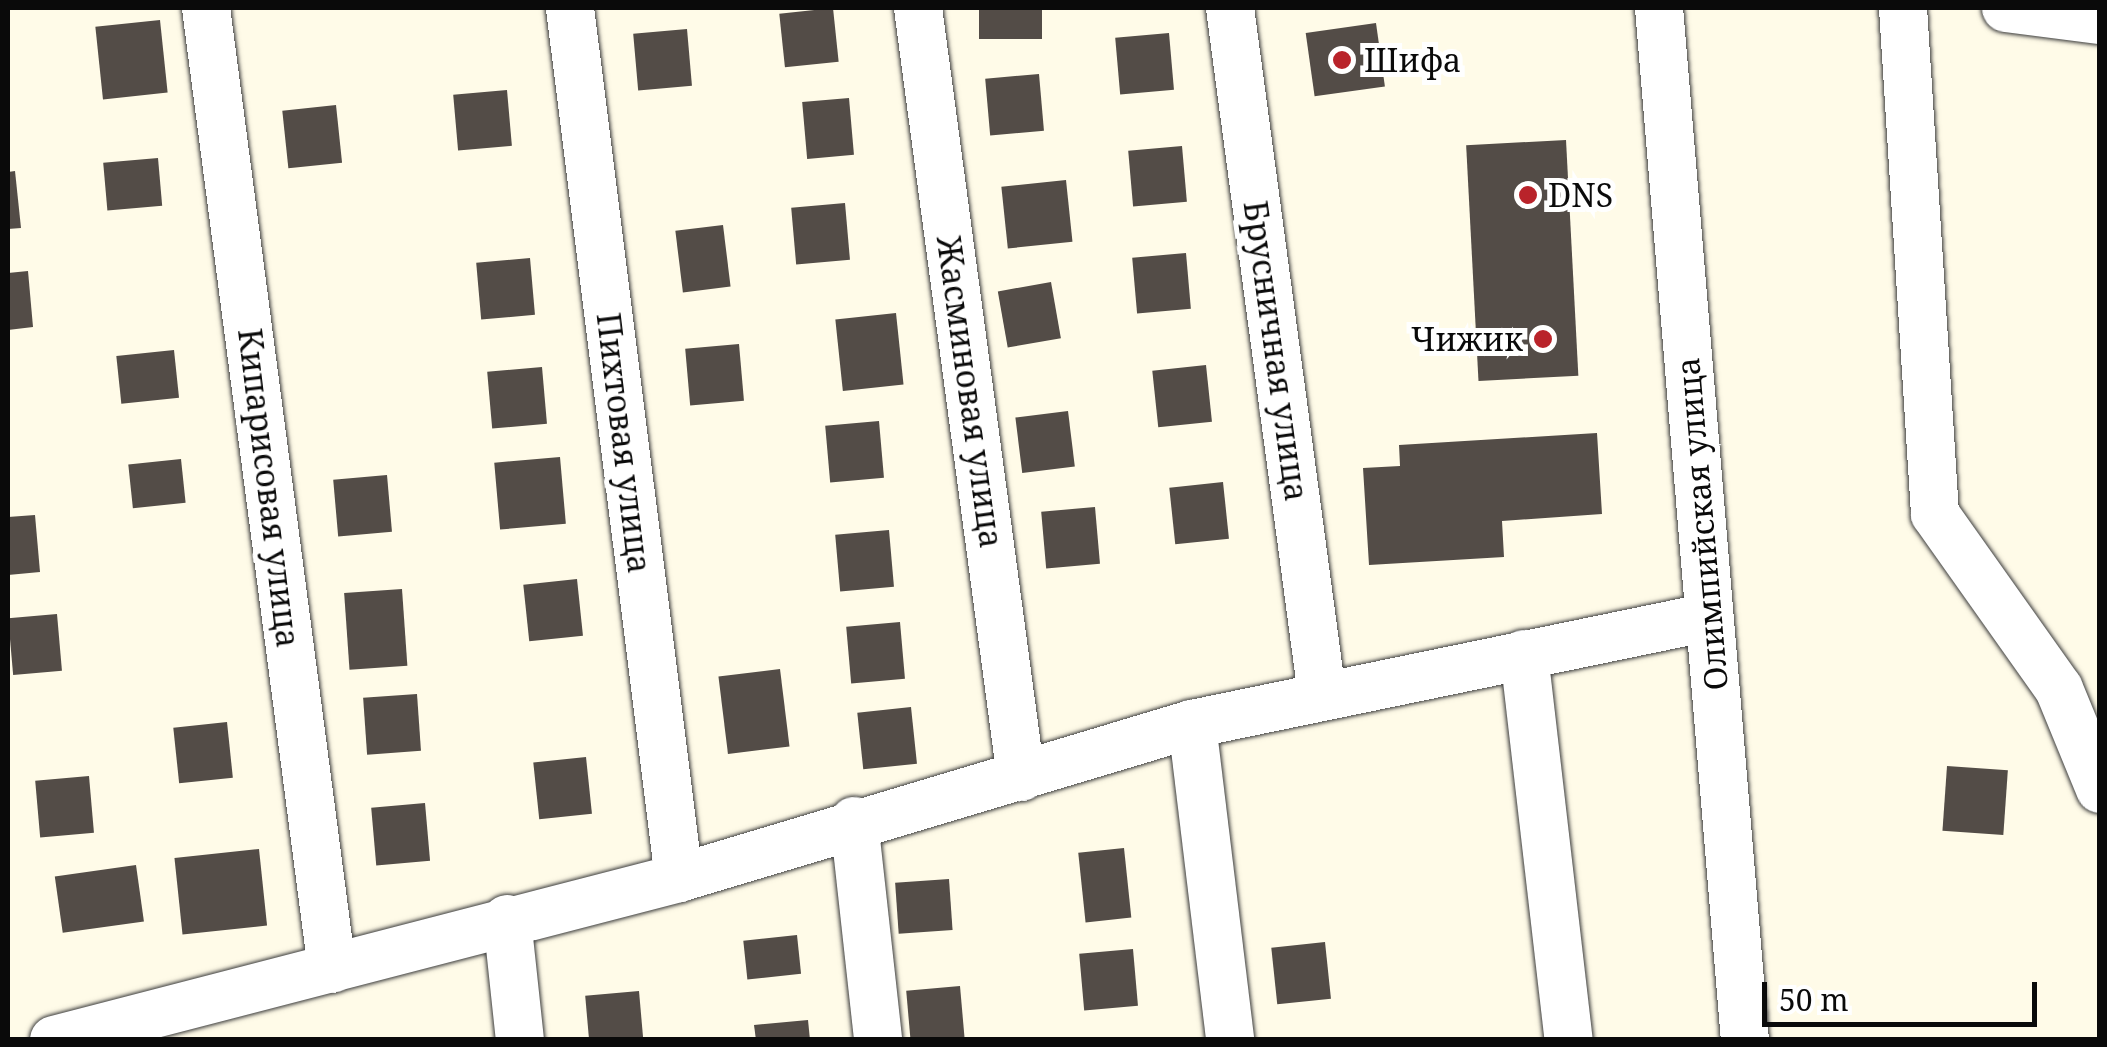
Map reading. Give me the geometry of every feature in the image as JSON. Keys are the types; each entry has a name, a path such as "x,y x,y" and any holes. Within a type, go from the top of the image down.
{"street":[{"name":"Кипарисовая улица","path":"206,8 332,969"},
{"name":"Пихтовая улица","path":"570,8 679,878"},
{"name":"Жасминовая улица","path":"918,8 1021,777"},
{"name":"Брусничная улица","path":"1230,8 1322,695"},
{"name":"Олимпийская улица","path":"1659,8 1745,1040"},
{"path":"1904,8 1935,514 2059,689 2100,789"},
{"path":"2006,8 2100,20"},
{"path":"54,1040 166,1024 332,969 508,919 679,878 854,821 1021,777 1192,724 1710,617"},
{"path":"1524,654 1569,1040"},
{"path":"1192,724 1230,1040"},
{"path":"854,821 878,1040"},
{"path":"508,919 520,1040"}],"building":[{"path":"833,8 839,62 785,67 779,14"},
{"path":"979,8 1042,8 1042,39 979,39"},
{"path":"160,20 168,93 103,99 95,27"},
{"path":"1376,23 1385,86 1315,96 1306,33"},
{"path":"687,29 692,86 638,90 633,34"},
{"path":"1169,33 1174,90 1120,94 1115,38"},
{"path":"1039,74 1044,131 990,135 985,79"},
{"path":"507,90 512,146 458,150 453,95"},
{"path":"849,98 854,155 807,159 802,102"},
{"path":"336,105 342,163 288,168 282,111"},
{"path":"1566,140 1578,376 1478,381 1466,145"},
{"path":"1182,146 1187,202 1133,206 1128,151"},
{"path":"158,158 162,206 107,211 103,163"},
{"path":"15,171 21,228 8,229 8,172"},
{"path":"1066,180 1072,242 1008,248 1001,187"},
{"path":"845,203 850,260 796,264 791,208"},
{"path":"723,225 731,287 683,292 675,231"},
{"path":"1186,253 1191,309 1137,313 1132,258"},
{"path":"530,258 535,315 481,319 476,263"},
{"path":"28,271 33,327 8,330 8,273"},
{"path":"1051,282 1061,338 1008,348 998,291"},
{"path":"896,313 904,385 843,391 835,319"},
{"path":"739,344 744,401 690,405 685,349"},
{"path":"174,350 179,398 121,404 116,356"},
{"path":"1206,365 1212,422 1158,427 1152,371"},
{"path":"542,367 547,424 492,429 487,372"},
{"path":"1068,411 1075,467 1022,473 1015,417"},
{"path":"879,421 884,478 830,482 825,426"},
{"path":"1597,433 1602,514 1502,521 1504,557 1369,565 1363,468 1400,466 1399,445"},
{"path":"560,457 566,524 500,529 494,463"},
{"path":"181,459 186,503 133,508 128,465"},
{"path":"387,475 392,532 338,536 333,480"},
{"path":"1223,482 1229,539 1175,544 1169,488"},
{"path":"1095,507 1100,564 1046,568 1041,512"},
{"path":"35,515 40,572 8,575 8,517"},
{"path":"889,530 894,587 840,591 835,535"},
{"path":"577,579 583,636 529,641 523,585"},
{"path":"402,589 407,666 350,670 344,593"},
{"path":"57,614 62,671 13,675 8,618"},
{"path":"900,622 905,679 851,683 846,627"},
{"path":"780,669 790,746 728,754 718,677"},
{"path":"417,694 421,751 367,755 363,698"},
{"path":"911,707 917,764 863,769 857,713"},
{"path":"227,722 233,778 179,783 173,728"},
{"path":"586,757 592,814 539,819 533,763"},
{"path":"1947,766 2008,770 2003,835 1942,831"},
{"path":"89,776 94,833 40,837 35,781"},
{"path":"425,803 430,861 376,865 371,808"},
{"path":"1124,848 1131,918 1086,922 1078,853"},
{"path":"259,849 267,926 183,934 174,858"},
{"path":"136,865 144,921 63,933 55,876"},
{"path":"949,879 953,930 899,934 895,883"},
{"path":"797,935 801,974 747,979 743,941"},
{"path":"1325,942 1331,999 1277,1004 1271,948"},
{"path":"1133,949 1138,1006 1084,1010 1079,954"},
{"path":"960,986 965,1040 911,1040 906,991"},
{"path":"639,991 643,1040 589,1040 585,996"},
{"path":"808,1020 810,1040 756,1040 754,1025"}],"place":[{"name":"Шифа","path":"1342,60"},
{"name":"DNS","path":"1528,195"},
{"name":"Чижик","path":"1543,339"}]}
